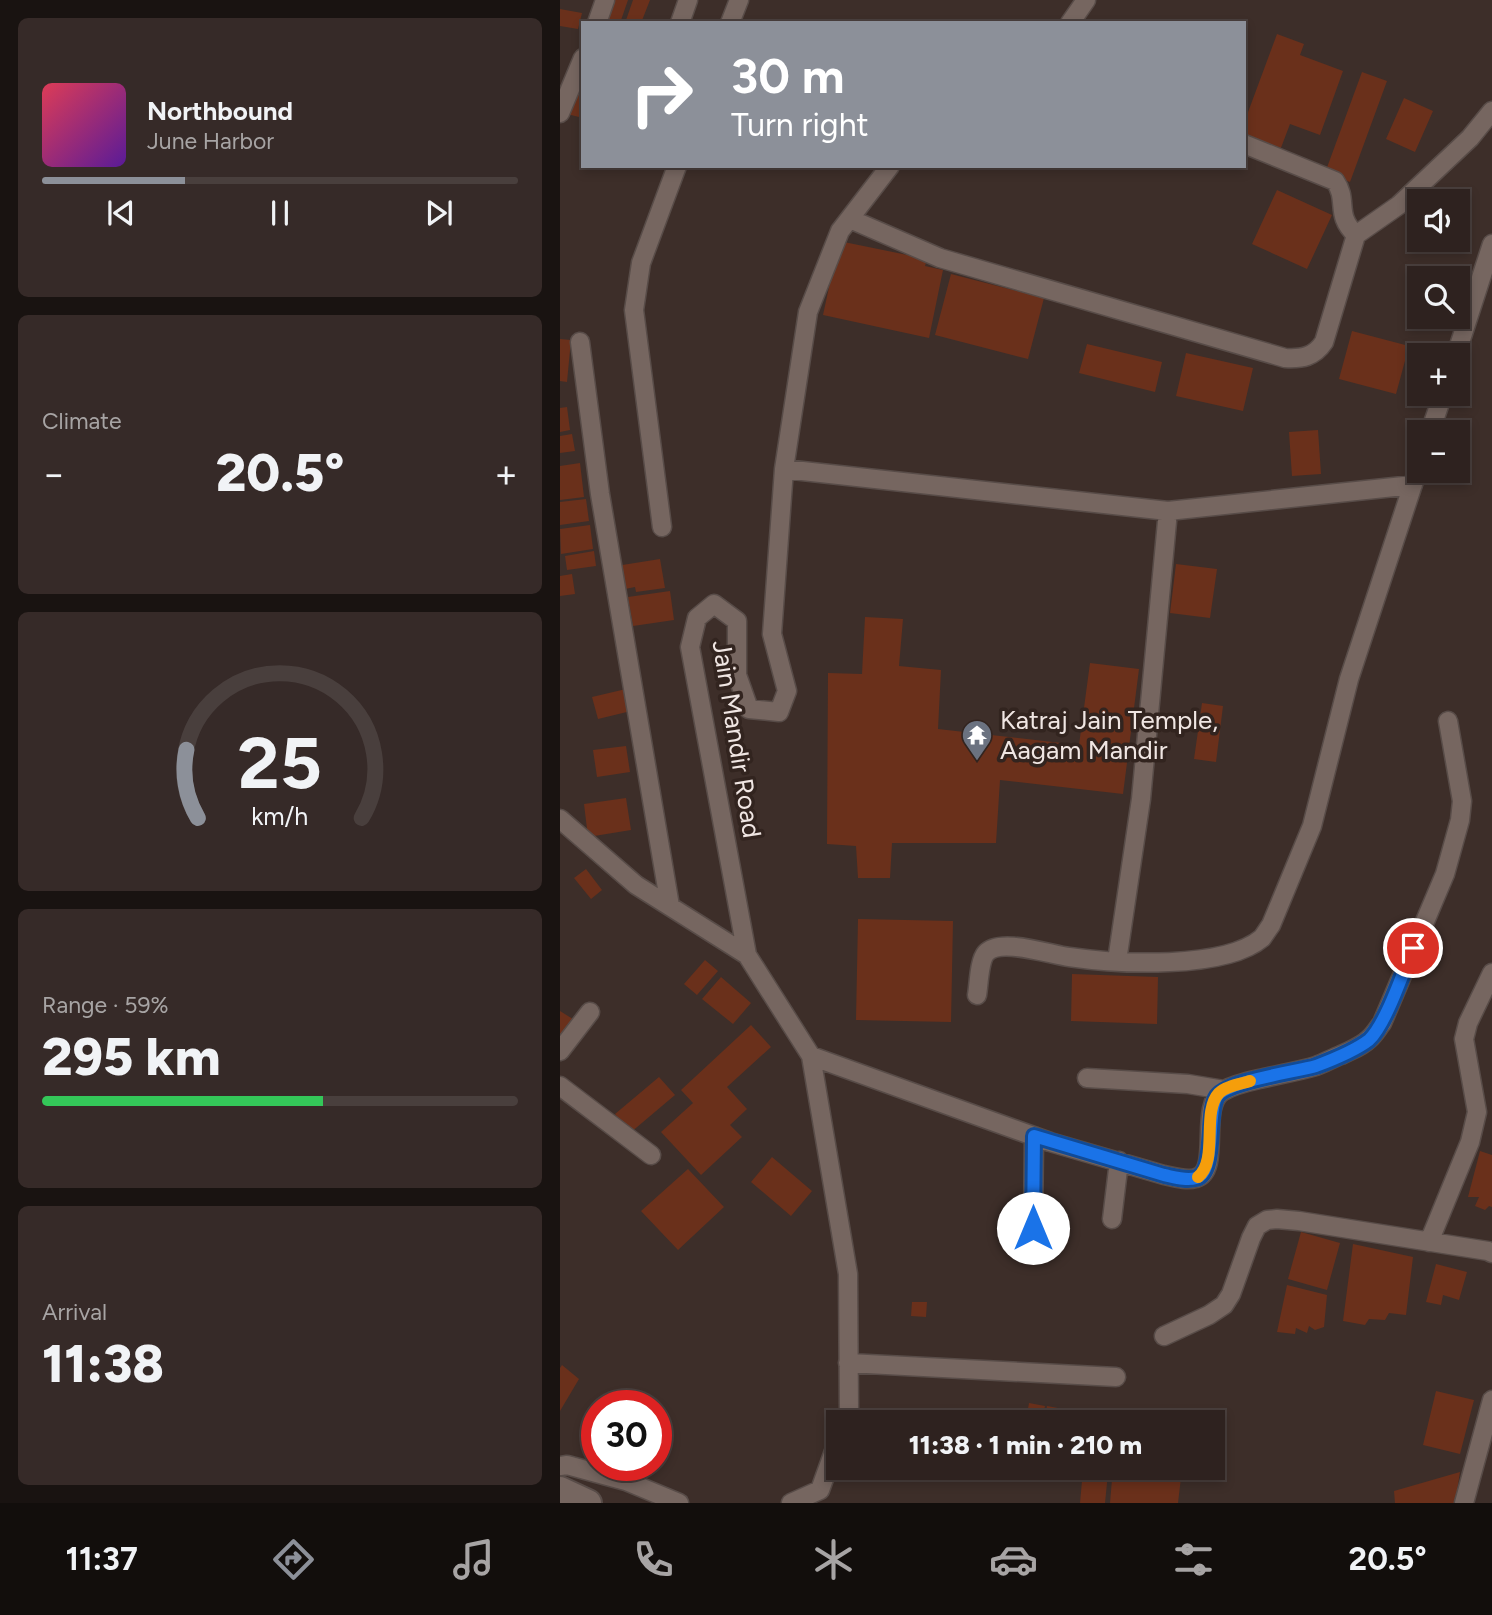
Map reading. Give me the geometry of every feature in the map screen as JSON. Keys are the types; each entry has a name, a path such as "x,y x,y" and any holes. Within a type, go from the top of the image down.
{"street":[{"path":"598,21 605,0"},
{"path":"681,21 688,0"},
{"path":"731,21 739,0"},
{"path":"1071,21 1086,0"},
{"path":"560,113 581,63"},
{"path":"850,219 940,258 1285,358 1308,357 1318,351 1324,342 1356,235 1399,205 1470,138 1492,111"},
{"path":"1246,145 1335,181 1340,188 1342,215 1356,235"},
{"path":"662,527 634,310 641,263 676,168"},
{"name":"Jain Mandir Road","path":"849,1410 848,1274 811,1056 747,955 691,647 697,618 714,604 737,621 737,675 749,709 779,712 787,691 772,634 784,469 808,312 840,232 888,168"},
{"path":"1460,343 1492,244"},
{"path":"580,342 600,494 670,906"},
{"path":"784,469 1168,511 1413,485 1349,679 1312,826 1271,925 1262,937 1210,959 1179,962 1067,957 1025,947 1004,947 986,954 977,995"},
{"path":"1117,961 1141,799 1168,511"},
{"path":"811,1056 1034,1136 1183,1179 1201,1176 1208,1160 1210,1127 1214,1101 1218,1094 1246,1083 1316,1066 1360,1046 1371,1038 1382,1023 1445,874 1460,820 1462,801 1448,721"},
{"path":"560,819 636,885 747,955"},
{"path":"1429,1242 1475,1124 1477,1112 1464,1039 1468,1023 1492,973"},
{"path":"560,1051 590,1012"},
{"path":"1087,1078 1188,1084 1224,1090"},
{"path":"560,1086 651,1155"},
{"path":"1033,1228 1034,1136"},
{"path":"1112,1219 1119,1161"},
{"path":"1164,1336 1224,1305 1231,1294 1257,1226 1268,1220 1299,1221 1492,1253"},
{"path":"848,1363 1116,1377"},
{"path":"1464,1503 1492,1400"},
{"path":"560,1466 567,1465 626,1481 679,1503"},
{"path":"791,1503 820,1490 826,1473"},
{"path":"560,1490 588,1503"}],"building":[{"path":"607,0 628,0 621,21 600,21"},
{"path":"633,0 650,0 642,21 626,21"},
{"path":"560,9 582,13 578,29 560,26"},
{"path":"1277,34 1304,44 1300,55 1343,71 1320,135 1290,124 1279,153 1246,141 1246,118"},
{"path":"1362,72 1387,81 1350,182 1325,173"},
{"path":"575,88 581,90 581,118 567,114"},
{"path":"1404,98 1433,111 1415,152 1386,139"},
{"path":"1277,190 1332,215 1307,269 1252,244"},
{"path":"839,241 927,259 925,266 943,270 929,338 823,315"},
{"path":"951,274 1044,298 1028,359 935,335"},
{"path":"1352,331 1407,345 1396,394 1339,379"},
{"path":"560,339 571,340 567,382 560,381"},
{"path":"1087,344 1162,362 1155,392 1079,373"},
{"path":"1186,353 1253,368 1243,411 1176,396"},
{"path":"567,407 570,430 560,432 560,408"},
{"path":"1318,430 1321,474 1292,476 1289,432"},
{"path":"572,434 575,451 560,453 560,436"},
{"path":"580,463 584,497 560,500 560,466"},
{"path":"586,499 589,521 560,525 560,502"},
{"path":"590,525 593,549 561,554 560,529"},
{"path":"594,551 596,566 567,570 565,556"},
{"path":"660,559 665,588 636,592 635,587 620,590 616,566"},
{"path":"1176,564 1217,569 1210,618 1170,613"},
{"path":"572,574 575,594 560,596 560,576"},
{"path":"670,591 674,620 633,626 628,597"},
{"name":"Katraj Jain Temple, Aagam Mandir","path":"865,617 903,619 899,666 941,670 938,729 1079,745 1090,663 1139,669 1123,794 1000,780 996,843 892,843 890,878 858,878 856,846 827,844 828,673 862,674"},
{"path":"626,689 631,711 598,719 592,697"},
{"path":"1202,703 1223,706 1216,762 1194,759"},
{"path":"626,746 630,772 597,777 593,750"},
{"path":"626,798 631,830 588,837 584,804"},
{"path":"586,869 602,890 591,899 574,878"},
{"path":"858,919 953,921 951,1022 856,1020"},
{"path":"705,960 718,971 697,995 684,984"},
{"path":"1072,974 1158,977 1157,1024 1071,1021"},
{"path":"721,977 751,1003 733,1024 702,999"},
{"path":"560,1011 576,1021 560,1037"},
{"path":"751,1025 771,1047 727,1087 747,1109 730,1125 742,1137 701,1175 661,1132 693,1103 681,1090"},
{"path":"659,1077 675,1095 630,1133 615,1114"},
{"path":"1480,1151 1492,1155 1492,1207 1489,1206 1485,1210 1475,1206 1479,1197 1468,1197"},
{"path":"772,1157 812,1191 791,1216 751,1182"},
{"path":"688,1169 724,1207 678,1250 641,1211"},
{"path":"1301,1232 1340,1243 1327,1290 1288,1279"},
{"path":"1353,1244 1413,1257 1406,1315 1389,1313 1385,1320 1369,1319 1365,1325 1343,1321"},
{"path":"1436,1264 1467,1272 1459,1300 1443,1295 1441,1305 1426,1302"},
{"path":"1287,1285 1327,1295 1324,1327 1315,1330 1309,1326 1307,1333 1296,1328 1295,1334 1277,1332"},
{"path":"912,1302 927,1302 926,1317 911,1316"},
{"path":"562,1365 579,1379 560,1411 560,1368"},
{"path":"1436,1391 1474,1400 1460,1454 1423,1445"},
{"path":"1029,1403 1045,1406 1044,1410 1028,1410"},
{"path":"1047,1406 1058,1408 1058,1410 1046,1410"},
{"path":"1460,1472 1455,1503 1395,1503 1394,1491"},
{"path":"1082,1480 1107,1480 1105,1503 1080,1503"},
{"path":"1112,1480 1181,1480 1178,1503 1110,1503"}],"slow traffic":[{"path":"1198,1177 1206,1169 1208,1160 1214,1101 1224,1090 1250,1081"}],"place":[{"name":"Katraj Jain Temple, Aagam Mandir","path":"977,762"}],"route":[{"path":"1033,1228 1034,1136 1164,1175 1183,1179 1201,1176 1208,1160 1210,1127 1214,1101 1218,1094 1246,1083 1316,1066 1360,1046 1371,1038 1382,1023 1413,948"}]}
